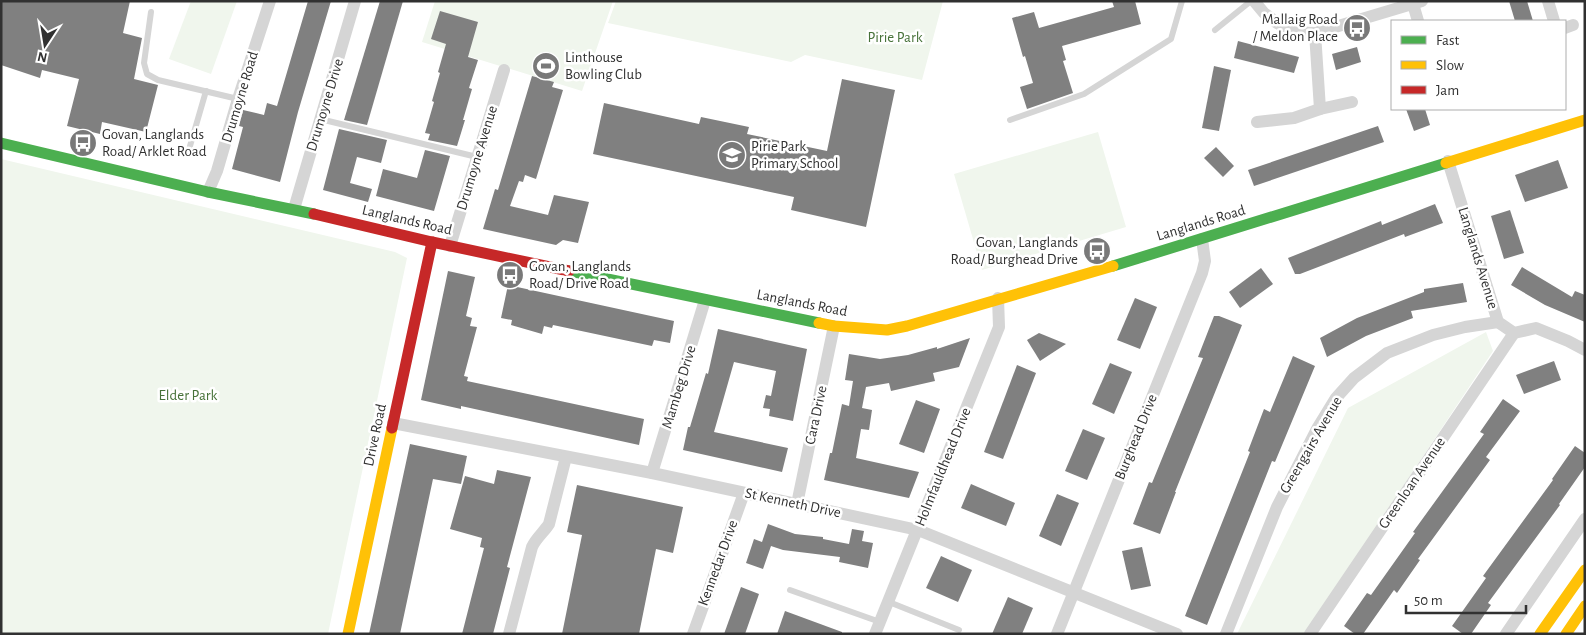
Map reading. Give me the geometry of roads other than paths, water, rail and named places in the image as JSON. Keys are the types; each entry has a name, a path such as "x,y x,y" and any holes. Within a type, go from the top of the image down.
{"street":[{"name":"Drumoyne Road","path":"208,192 217,171 270,1"},
{"name":"Drumoyne Drive","path":"294,208 355,1"},
{"path":"1253,1 1277,24 1294,32 1315,34 1417,3 1418,20"},
{"path":"1548,1 1554,20"},
{"path":"1315,34 1320,109"},
{"name":"Drumoyne Avenue","path":"450,246 504,70"},
{"path":"1257,122 1294,118 1320,109 1352,102"},
{"name":"Langlands Road","path":"1,143 208,192 294,208 432,242 705,300 834,326 887,330 907,326 1202,239 1585,120"},
{"name":"Langlands Avenue","path":"1448,161 1498,322 1514,333"},
{"name":"Burghead Drive","path":"1057,634 1202,273 1205,261 1202,239"},
{"name":"Drive Road","path":"348,634 432,242"},
{"name":"Holmfauldhead Drive","path":"878,628 999,327 998,298"},
{"name":"Mambeg Drive","path":"652,473 705,300"},
{"name":"Greengairs Avenue","path":"1226,634 1277,507 1317,429 1336,398 1354,378 1387,354 1433,335 1465,327 1498,322"},
{"name":"Cara Drive","path":"797,504 834,326"},
{"path":"1514,333 1536,328 1568,340 1585,350"},
{"name":"Greenloan Avenue","path":"1310,634 1514,333"},
{"name":"St Kenneth Drive","path":"393,423 652,473 918,530 1177,634"},
{"path":"509,634 532,547 535,540 550,524 566,457"},
{"name":"Kennedar Drive","path":"693,634 744,493"},
{"path":"1506,634 1585,518"},
{"path":"1540,634 1585,570"},
{"path":"1566,634 1585,606"}],"lane":[{"path":"1010,120 1084,94 1171,40 1182,1"},
{"path":"1215,30 1253,1"},
{"path":"151,12 144,63 147,74 158,80 238,99"},
{"path":"190,146 206,91"},
{"path":"320,118 478,157"},
{"path":"790,590 878,628"},
{"path":"889,602 959,630"}],"place":[{"name":"Mallaig Road / Meldon Place","path":"1357,28"},
{"name":"Linthouse Bowling Club","path":"546,66"},
{"name":"Govan, Langlands Road/ Arklet Road","path":"83,143"},
{"name":"Pirie Park Primary School","path":"732,155"},
{"name":"Govan, Langlands Road/ Burghead Drive","path":"1097,251"},
{"name":"Govan, Langlands Road/ Drive Road","path":"510,275"}],"park label":[{"name":"Pirie Park","path":"895,37"},
{"name":"Elder Park","path":"188,395"}]}
